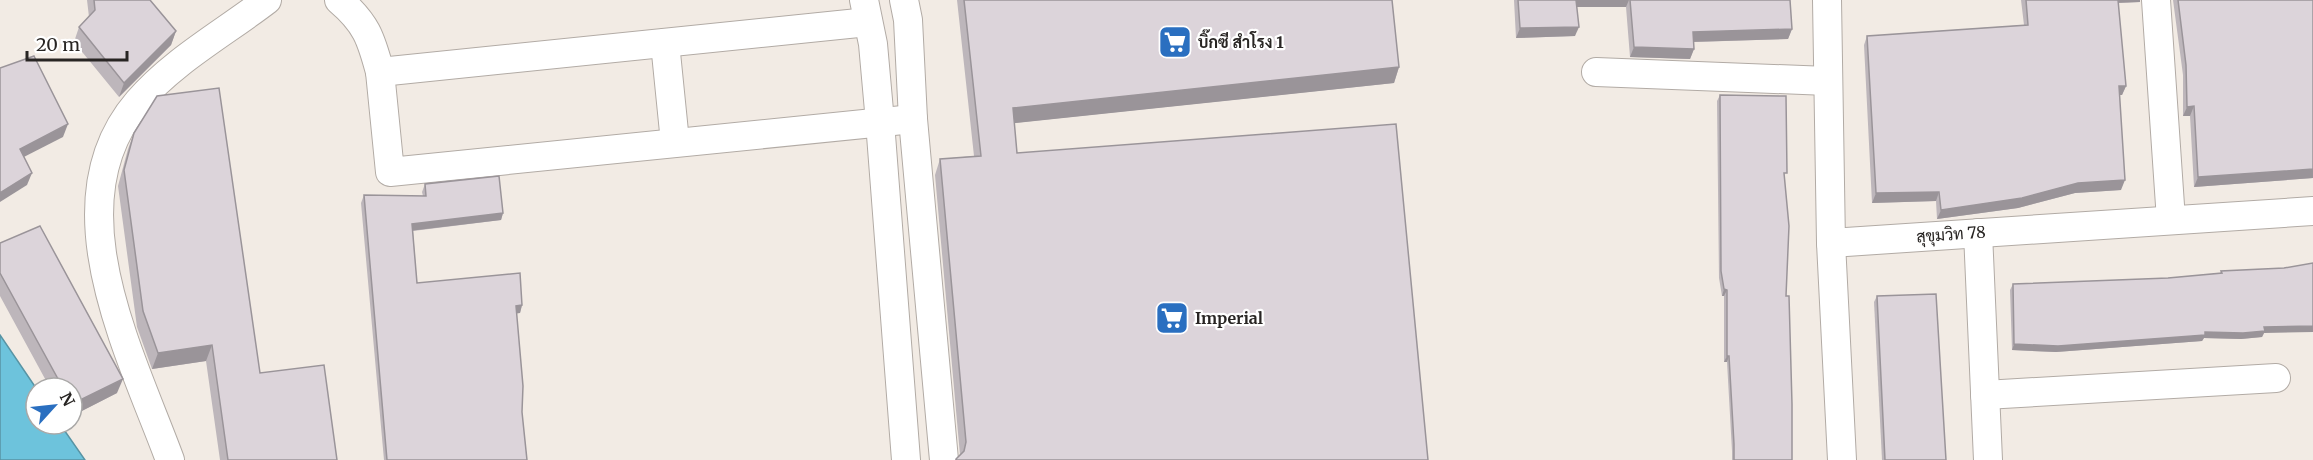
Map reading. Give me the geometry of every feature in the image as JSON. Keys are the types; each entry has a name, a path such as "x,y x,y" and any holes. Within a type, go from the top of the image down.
{"street":[{"path":"170,460 116,316 102,246 98,204 102,170 112,141 140,100 166,75 267,0"},
{"path":"339,0 359,17 371,39 380,72 390,172 913,119"},
{"path":"903,0 908,20 913,119 944,460"},
{"path":"1827,0 1831,243 1842,460"},
{"path":"2156,0 2171,220"},
{"path":"380,72 665,43 866,11 880,122 906,460"},
{"path":"665,43 675,142"},
{"path":"1596,72 1828,81"},
{"name":"สุขุมวิท 78","path":"1831,243 2313,211"},
{"path":"1978,233 1988,460"},
{"path":"1985,395 2276,378"}],"water":[{"path":"0,335 28,376 24,376 24,436 68,436 85,460 0,460"}],"building":[{"path":"94,0 150,0 176,31 124,83 79,27 95,10"},
{"name":"Imperial","path":"964,0 1392,0 1399,67 1013,108 1017,153 1396,124 1428,460 956,460 964,451 966,442 940,159 981,156"},
{"path":"1518,0 1576,0 1579,27 1520,28"},
{"path":"1630,0 1790,0 1792,29 1693,32 1694,49 1634,47"},
{"path":"2026,0 2118,0 2126,86 2119,86 2125,180 2078,183 2022,198 1941,210 1939,192 1876,193 1867,36 2028,25"},
{"path":"2178,0 2313,0 2313,169 2198,177 2194,106 2187,107 2186,65"},
{"path":"34,56 68,124 20,149 32,173 0,193 0,68"},
{"path":"219,88 260,373 324,365 337,460 228,460 212,345 158,353 143,311 124,170 134,133 157,96"},
{"path":"1720,95 1786,96 1787,173 1784,173 1789,226 1786,296 1789,296 1792,460 1734,460 1729,356 1727,356 1727,290 1724,289 1721,271"},
{"path":"499,176 503,213 412,224 417,283 520,273 522,305 516,306 527,460 387,460 364,195 426,196 425,184"},
{"path":"40,226 123,379 84,398 84,376 56,376 0,273 0,243"},
{"path":"2313,263 2313,326 2264,327 2265,331 2205,332 2205,335 2058,346 2014,344 2013,284 2168,278 2222,273 2221,271 2284,268"},
{"path":"1936,294 1946,460 1885,460 1877,296"}],"place":[{"name":"บิ๊กซี สำโรง 1","path":"1175,42"},
{"name":"Imperial","path":"1172,318"}]}
